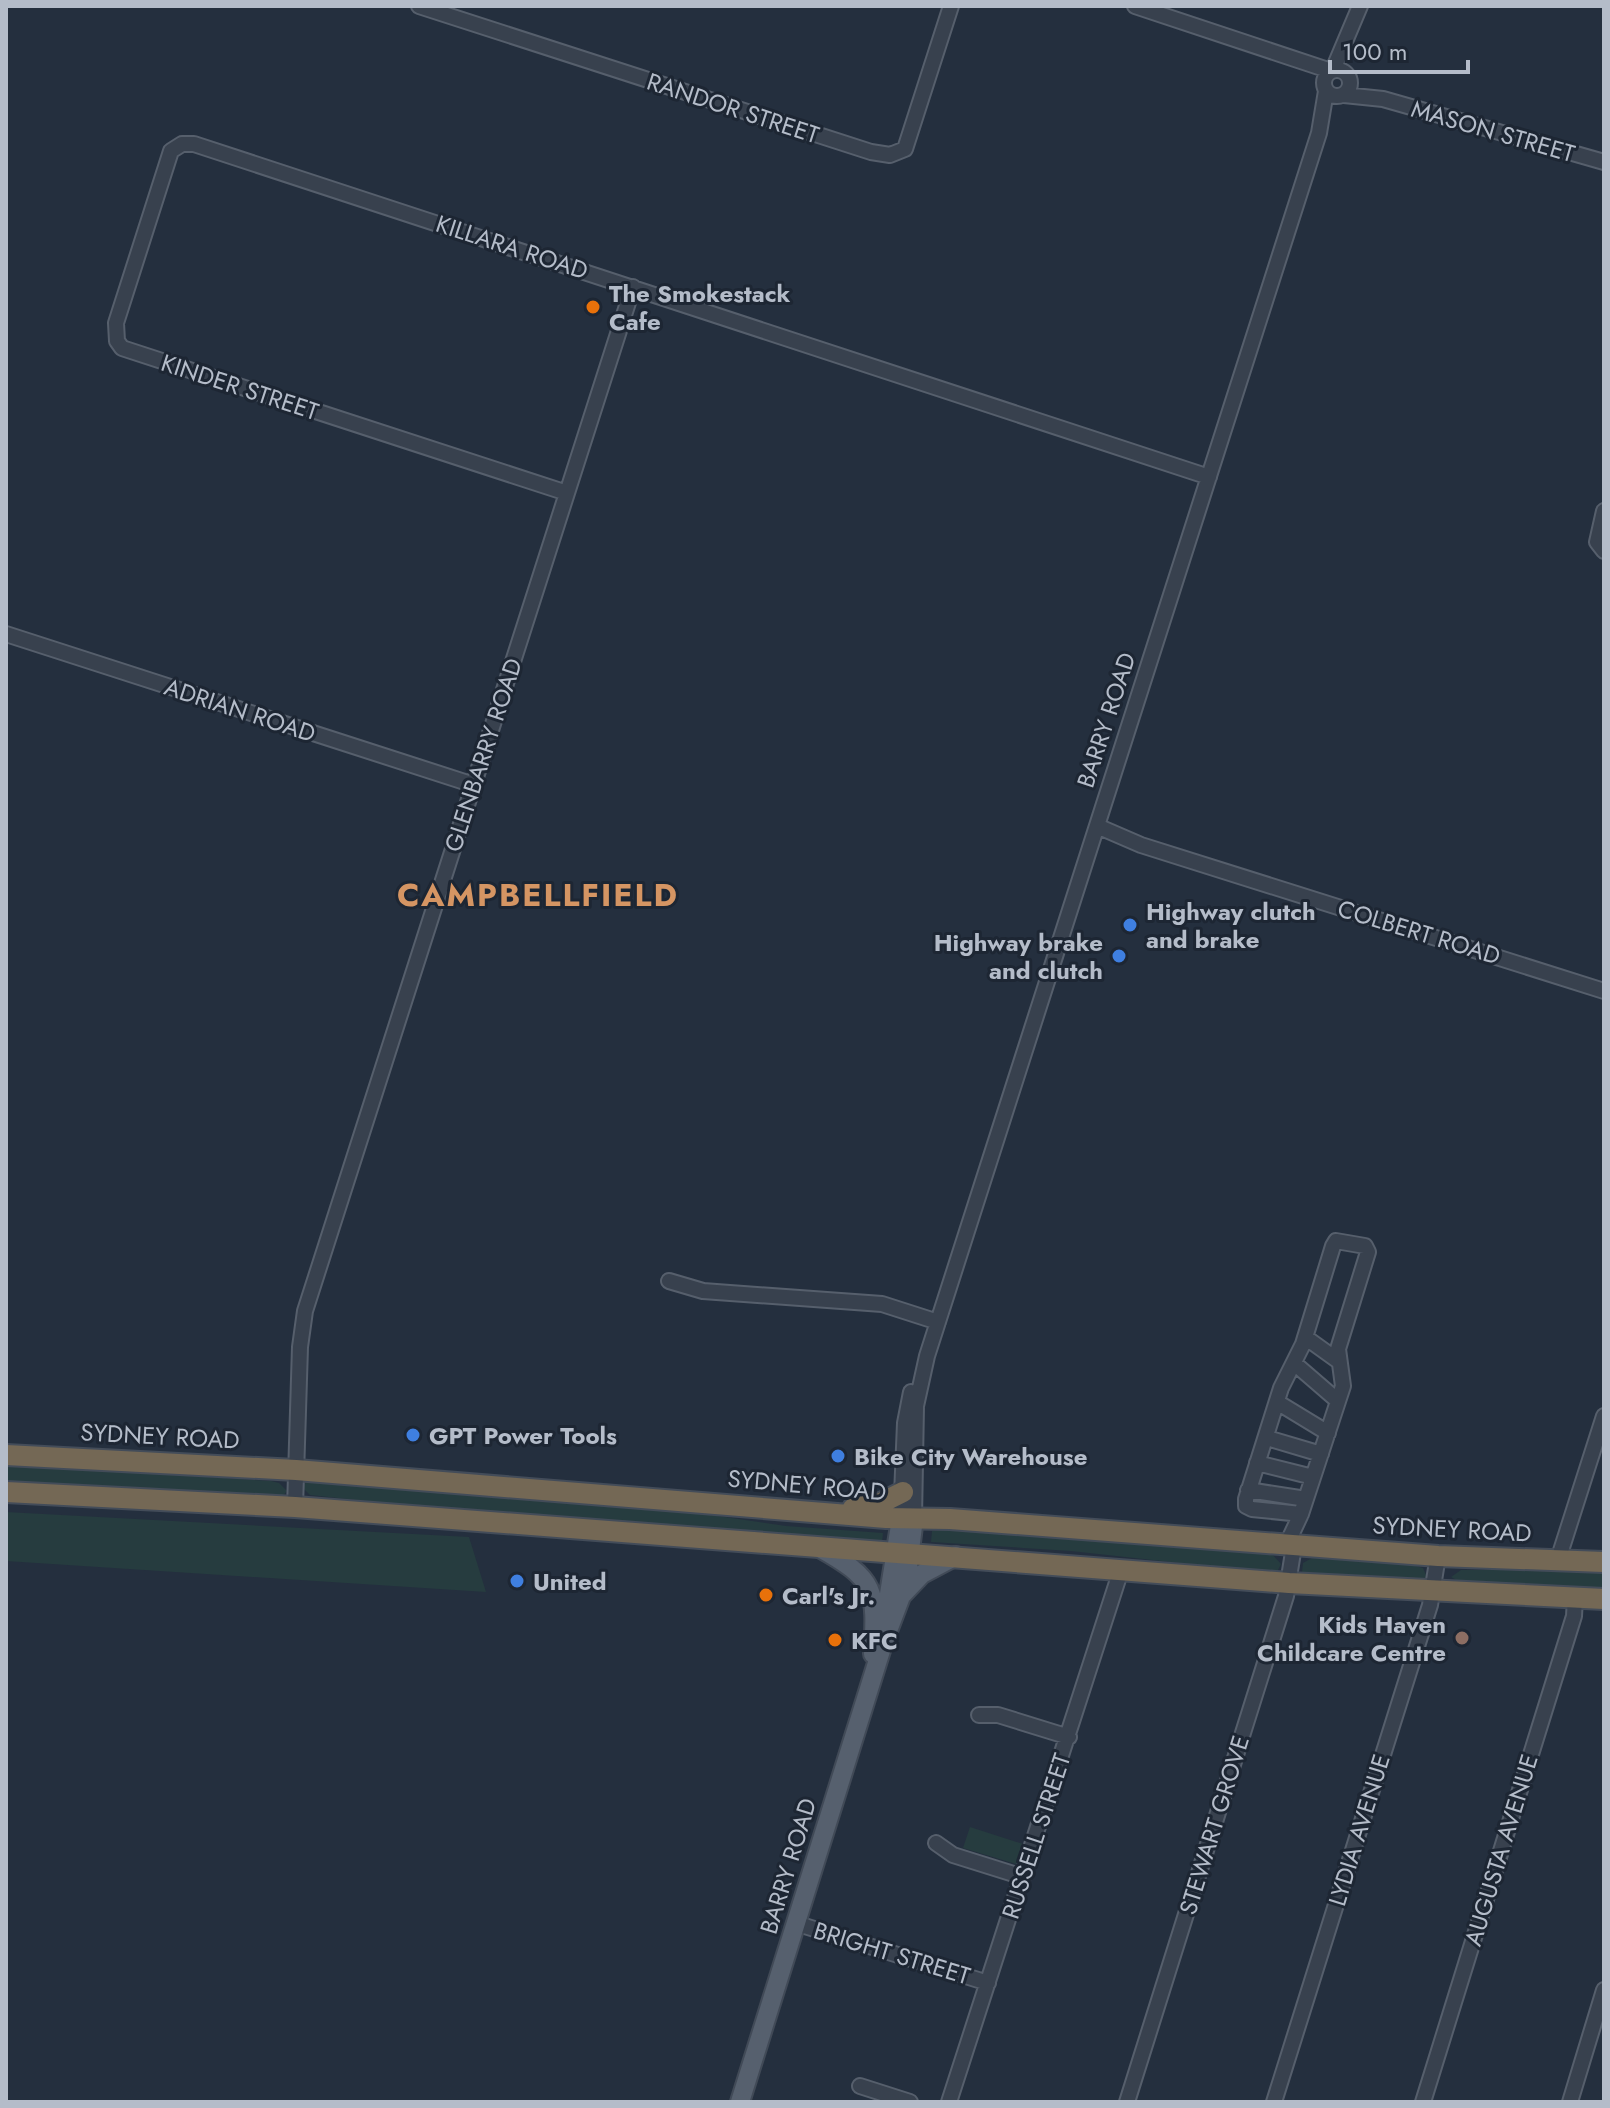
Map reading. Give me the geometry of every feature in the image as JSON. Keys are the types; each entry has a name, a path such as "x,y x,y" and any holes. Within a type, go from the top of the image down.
{"highway":[{"name":"SYDNEY ROAD","path":"6,1455 296,1470 826,1513 1438,1556 1604,1562"},
{"path":"6,1492 295,1507 1433,1593 1604,1599"},
{"path":"826,1513 881,1503 903,1492"}],"main road":[{"name":"BARRY ROAD","path":"740,2102 872,1677 902,1595 908,1519"},
{"path":"817,1546 858,1574 872,1592 876,1612 872,1677"},
{"name":"BARRY ROAD","path":"883,1644 904,1553"},
{"path":"902,1595 922,1574 956,1556"}],"street":[{"name":"RANDOR STREET","path":"419,6 871,152 890,155 905,149 951,6"},
{"path":"1135,6 1332,71"},
{"path":"1334,92 1324,79 1332,71 1358,13"},
{"path":"1334,92 1349,78 1358,13"},
{"path":"1281,55 1304,68 1334,92"},
{"name":"MASON STREET","path":"1332,71 1383,99"},
{"name":"MASON STREET","path":"1334,92 1383,99 1604,162"},
{"name":"BARRY ROAD","path":"908,1519 903,1492 906,1410 927,1356 1334,92"},
{"name":"KILLARA ROAD","path":"179,145 194,144 1209,477"},
{"name":"KINDER STREET","path":"179,145 168,155 116,323 119,345 127,351 567,493"},
{"name":"GLENBARRY ROAD","path":"295,1507 300,1335 305,1311 633,287"},
{"path":"1604,511 1597,542 1604,551"},
{"name":"ADRIAN ROAD","path":"6,634 474,785"},
{"name":"COLBERT ROAD","path":"1095,831 1604,991"},
{"name":"STEWART GROVE","path":"1127,2102 1289,1583 1290,1546 1344,1382 1337,1360 1368,1252 1365,1246 1344,1240 1334,1244 1305,1337"},
{"path":"669,1281 703,1291 882,1304 938,1322"},
{"path":"1301,1514 1248,1508 1248,1490 1277,1402 1305,1337 1337,1360"},
{"name":"BARRY ROAD","path":"908,1519 916,1406 927,1356"},
{"path":"1294,1363 1338,1401"},
{"path":"1277,1402 1328,1433"},
{"path":"1558,1560 1604,1416"},
{"path":"1267,1438 1321,1454"},
{"path":"1257,1463 1313,1477"},
{"path":"1248,1490 1306,1499"},
{"name":"LYDIA AVENUE","path":"1274,2102 1433,1593 1438,1556"},
{"name":"RUSSELL STREET","path":"949,2102 1121,1570"},
{"name":"AUGUSTA AVENUE","path":"1423,2102 1574,1616 1575,1598"},
{"path":"979,1715 998,1715 1069,1737"},
{"path":"936,1843 953,1855 1023,1877"},
{"name":"BRIGHT STREET","path":"795,1923 988,1983"},
{"path":"1570,2102 1604,1990"},
{"path":"860,2086 910,2102"}],"green space":[{"path":"6,1464 271,1481 279,1483 287,1491 282,1497 6,1481"},
{"path":"308,1480 677,1510 786,1526 883,1533 882,1542 870,1543 449,1510 310,1495 302,1487"},
{"path":"6,1512 469,1537 486,1592 6,1561"},
{"path":"952,1529 1271,1553 1281,1564 1277,1572 1270,1573 1071,1551 931,1542 932,1531"},
{"path":"1312,1558 1412,1565 1423,1568 1427,1577 1425,1581 1371,1580 1302,1572 1303,1563"},
{"path":"1604,1569 1604,1591 1458,1581 1451,1577 1461,1570"},
{"path":"970,1827 1023,1844 1016,1864 963,1848"}],"place":[{"name":"The Smokestack Cafe","path":"593,307"},
{"name":"Highway clutch and brake","path":"1130,925"},
{"name":"Highway brake and clutch","path":"1119,956"},
{"name":"GPT Power Tools","path":"413,1435"},
{"name":"Bike City Warehouse","path":"838,1456"},
{"name":"United","path":"517,1581"},
{"name":"Carl's Jr.","path":"766,1595"},
{"name":"Kids Haven Childcare Centre","path":"1462,1638"},
{"name":"KFC","path":"835,1640"}],"district":[{"name":"CAMPBELLFIELD","path":"538,895"}]}
